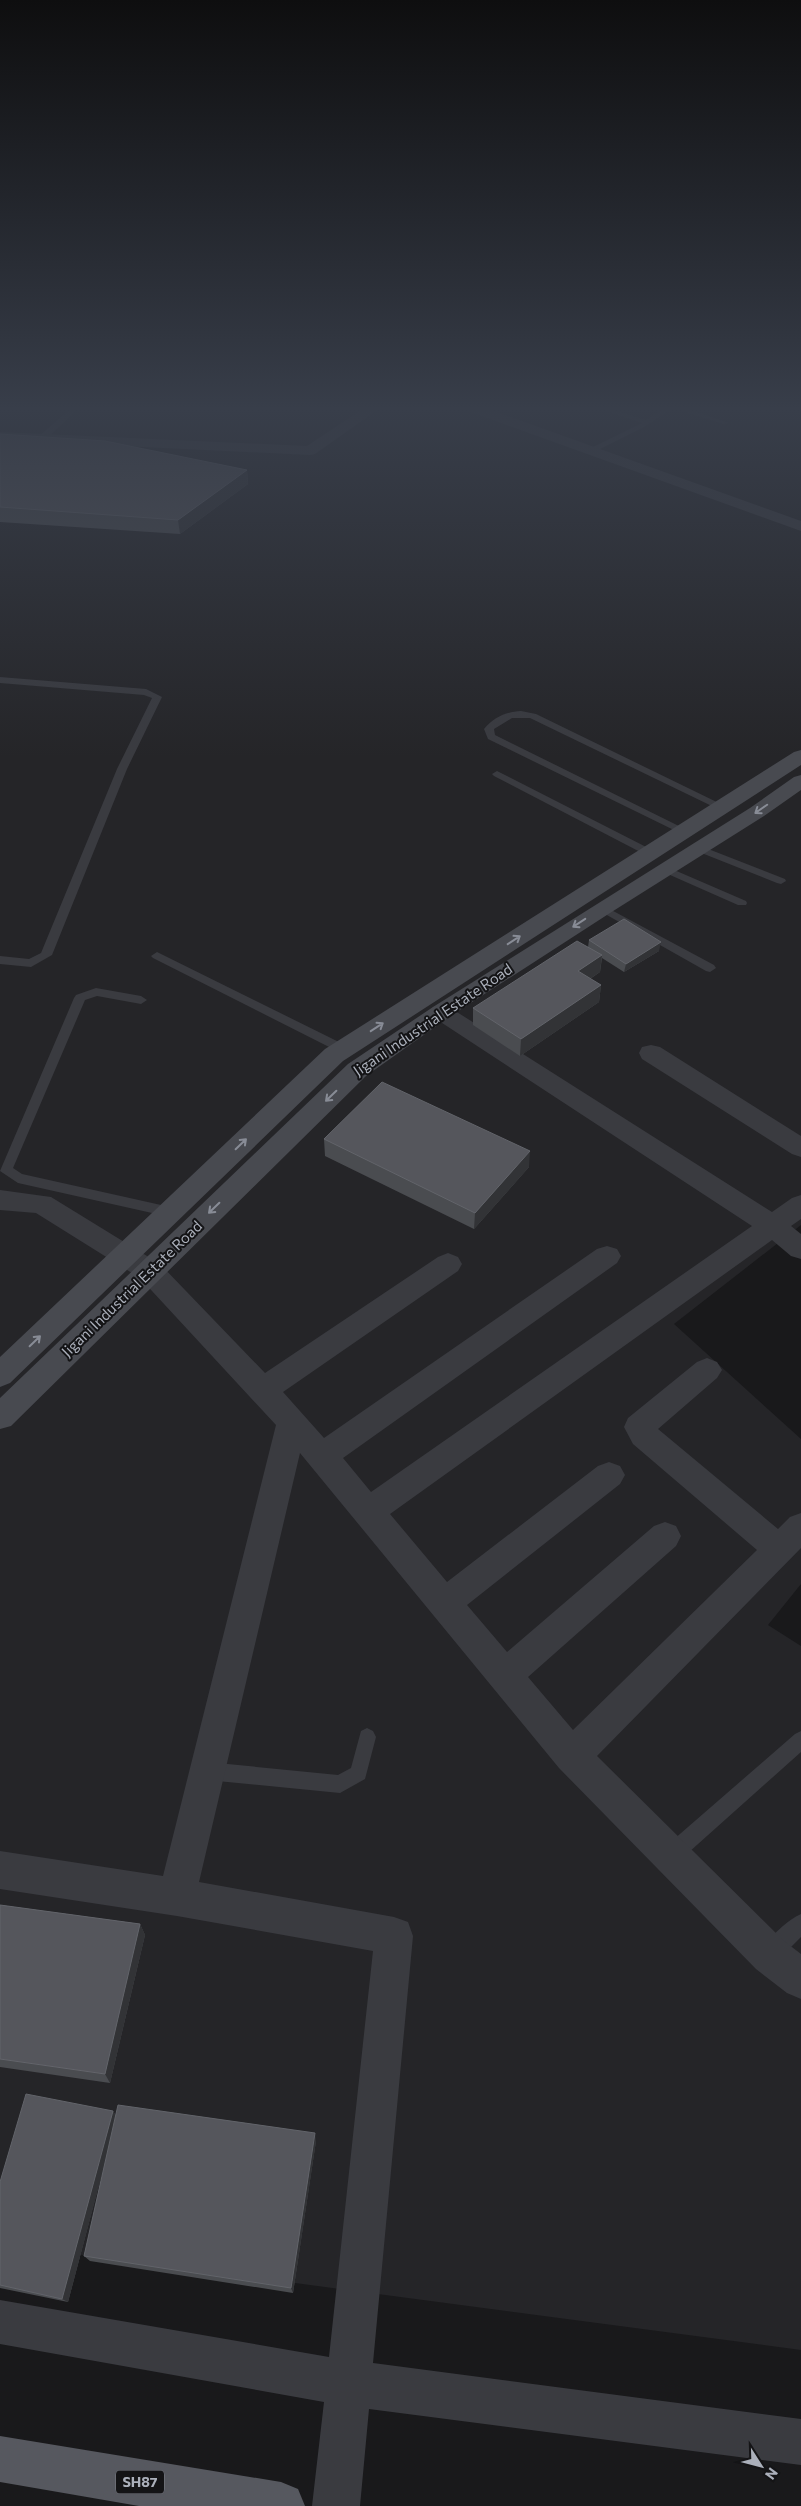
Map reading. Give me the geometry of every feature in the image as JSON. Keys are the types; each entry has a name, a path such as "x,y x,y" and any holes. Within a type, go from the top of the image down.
{"main road":[{"name":"Jigani Industrial Estate Road","path":"691,839 722,807 801,756"},
{"name":"Jigani Industrial Estate Road","path":"0,1417 137,1264 170,1212 334,1055 691,839 757,812 801,781"},
{"name":"Jigani Industrial Estate Road","path":"0,1375 137,1264 357,1070 441,1012 602,908 657,861"},
{"name":"SH87","path":"6,2467 281,2506"}],"street":[{"path":"441,1012 772,1226 801,1249"},
{"path":"651,1053 801,1148"},
{"path":"8,1193 42,1204 137,1264 263,1390 292,1422 572,1756 770,1955 801,1979"},
{"path":"368,1512 801,1205"},
{"path":"322,1456 607,1256"},
{"path":"263,1390 448,1264"},
{"path":"572,1756 790,1538 644,1435 639,1427 707,1370"},
{"path":"177,1897 292,1422"},
{"path":"445,1603 609,1475"},
{"path":"505,1674 664,1536"},
{"path":"0,1870 177,1897 394,1936 336,2506"},
{"path":"0,2322 348,2383 801,2442"}],"lane":[{"path":"0,680 146,692 156,697 122,769 46,955 31,963 0,960"},
{"path":"722,807 533,716 512,714 498,721 490,729 491,736 691,839 781,881"},
{"path":"497,774 657,861 742,904"},
{"path":"602,908 710,968"},
{"path":"157,956 343,1049"},
{"path":"141,1000 96,992 80,998 6,1170 8,1193 170,1212"},
{"path":"207,1772 340,1784 359,1773 367,1737"},
{"path":"671,1855 801,1740"},
{"path":"770,1955 801,1924"}],"shaded area":[{"path":"0,523 801,523 801,1225 674,1324 801,1439 801,1584 768,1625 801,1646 801,2350 0,2244"}],"building":[{"path":"624,919 661,942 626,964 589,940"},
{"path":"577,941 602,955 578,971 601,985 521,1039 473,1008"},
{"path":"382,1082 530,1151 475,1213 324,1139"},
{"path":"0,1905 140,1924 105,2074 0,2059"},
{"path":"26,2094 113,2111 62,2299 0,2285 0,2182"},
{"path":"118,2105 315,2133 291,2288 84,2256"}]}
